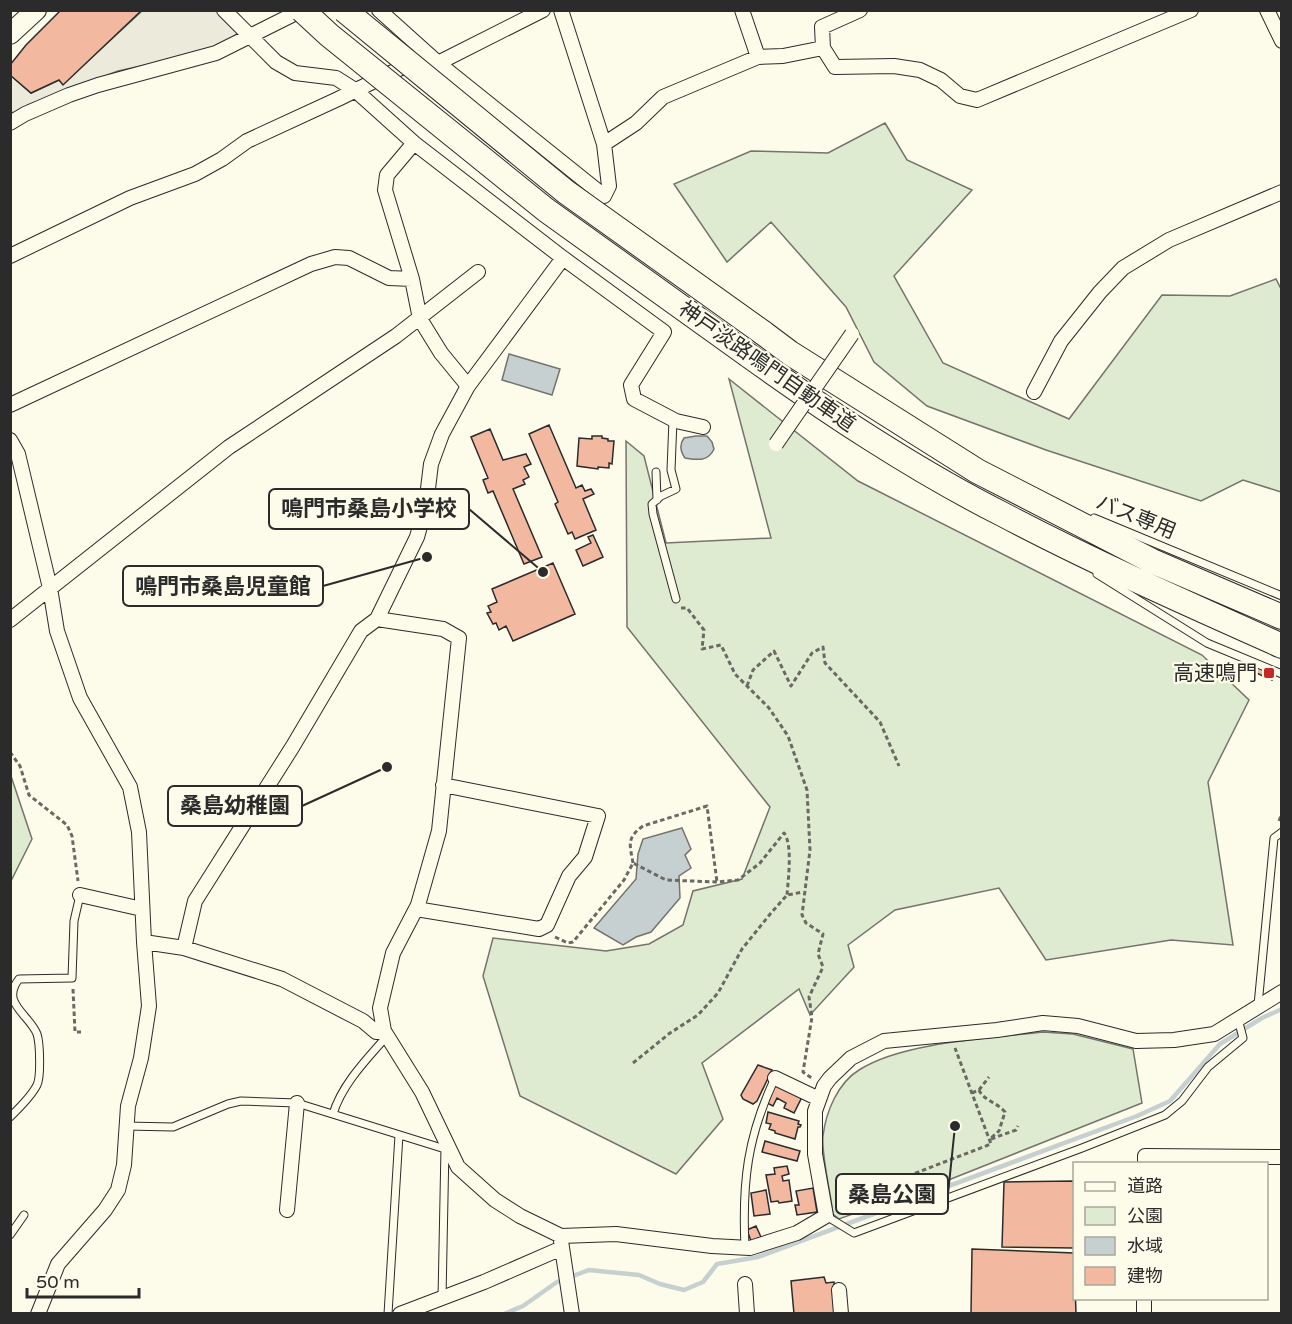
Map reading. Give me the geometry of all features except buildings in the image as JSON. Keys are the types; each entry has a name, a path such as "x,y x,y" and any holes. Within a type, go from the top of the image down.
{"highway":[{"name":"神戸淡路鳴門自動車道","path":"302,10 338,42 546,210 748,355 886,449 1000,514 1136,580 1281,646"},
{"name":"神戸淡路鳴門自動車道","path":"344,10 566,192 790,352 977,471 1152,561 1281,617"}],"street":[{"path":"10,34 36,10"},
{"path":"224,10 276,62 295,73 336,78 355,90 414,143 563,258 664,332 630,385 634,399 673,420 703,427"},
{"path":"10,123 69,95 98,85 216,53 302,10"},
{"path":"379,10 433,59 604,195 609,186 603,144 561,10"},
{"path":"10,256 130,198 195,174 222,159 247,141 355,90 433,59 543,10"},
{"path":"742,10 758,57"},
{"path":"860,10 822,27 823,48 835,67 894,66 920,70 940,80 960,96 977,100 1191,10"},
{"path":"1267,10 1281,40"},
{"path":"603,144 636,123 663,97 758,57 783,56 823,48"},
{"path":"414,143 387,174 385,190 412,279 420,319 441,353 468,386"},
{"path":"1034,392 1061,341 1100,292 1123,268 1169,240 1281,192"},
{"path":"10,405 311,264 335,257 349,258 389,278 412,279"},
{"path":"184,948 195,901 293,746 361,632 377,619 417,537 426,505 431,464 442,434 468,386 563,258"},
{"path":"10,620 229,447 420,319 478,272"},
{"path":"776,444 852,334"},
{"path":"10,440 18,454 50,588 57,631 80,698 130,787 139,832 149,1006 126,1126 124,1165 118,1190 105,1210 58,1264 38,1314"},
{"path":"377,619 443,629 459,638 439,831 416,909 393,953 380,1008 386,1033 422,1092 458,1167 495,1200 562,1242"},
{"path":"416,909 539,929 547,925 569,876 585,857 598,816 443,785"},
{"path":"80,895 142,909"},
{"path":"144,942 184,948 282,979 363,1021 376,1032 386,1033"},
{"path":"400,1314 442,1298 562,1242 616,1233 712,1246 750,1248 798,1233 830,1210 815,1154 815,1111 822,1093 851,1058 884,1041 1043,1023 1078,1026 1136,1041 1174,1040 1214,1034 1258,1005 1280,995"},
{"path":"775,1078 822,1093"},
{"path":"287,1210 297,1103"},
{"path":"1145,1162 1145,1156 1281,1156"},
{"path":"562,1242 572,1314"},
{"path":"744,1284 747,1314"},
{"path":"839,1290 841,1314"}],"lane":[{"path":"673,420 670,470 676,489 661,496 652,504 676,599"},
{"name":"バス専用","path":"977,471 1065,507"},
{"path":"657,472 657,500"},
{"path":"1000,514 1079,563"},
{"name":"バス専用","path":"1087,516 1281,596"},
{"path":"1089,569 1207,643 1281,674"},
{"path":"1258,1005 1274,837 1281,832"},
{"path":"10,1117 38,1083 39,1053 37,1033 16,1006 12,996 12,987 19,979 72,978 74,921 80,895"},
{"path":"830,1210 854,1233 1165,1115 1182,1101 1208,1067 1243,1038 1238,1018"},
{"path":"333,1114 348,1084 386,1033"},
{"path":"745,1248 743,1202 749,1150 760,1109 775,1078"},
{"path":"126,1126 173,1127 228,1104 241,1101 297,1103 399,1135 446,1145 442,1298"},
{"path":"388,1314 399,1135"},
{"path":"10,1234 24,1215"}],"path":[{"path":"676,599 679,608 687,608 704,630 702,650 721,645 735,674 769,708 788,736 807,790 810,850 803,892 802,915 806,923 823,934 818,954 822,967 809,997 812,1017 803,1072 822,1093"},
{"path":"747,686 753,670 774,651 791,686 812,653 824,647 825,663 880,722 899,766"},
{"path":"10,752 20,766 29,795 67,825 72,836 80,895"},
{"path":"539,929 568,943 573,942 624,879 633,863 630,840 634,832 643,825 707,806 717,882"},
{"path":"633,863 666,880 717,882 738,880 750,872 784,833 788,837 787,895 742,949 718,993 698,1015 670,1033 633,1063"},
{"path":"787,895 803,892"},
{"path":"72,978 75,1032 81,1032"},
{"path":"953,1044 990,1140"},
{"path":"972,1093 978,1090 989,1077"},
{"path":"830,1210 991,1143 990,1140 999,1131 1005,1112 978,1090"},
{"path":"990,1140 1016,1130 1018,1126"}],"green space":[{"path":"885,123 907,160 972,190 894,276 943,363 1069,419 1162,295 1230,296 1276,279 1282,291 1281,492 1243,480 1201,501 1046,450 927,406 874,362 846,307 771,222 727,262 674,184 751,151 828,153"},
{"path":"729,379 858,481 1202,655 1249,700 1208,782 1233,945 1171,940 1046,960 999,888 895,910 848,945 854,967 810,1015 799,989 702,1063 723,1119 676,1174 520,1096 483,976 493,938 606,951 649,944 683,925 693,891 742,879 770,807 627,627 626,441 644,456 666,543 771,538"},
{"path":"10,773 32,839 11,881 10,881"},
{"path":"1043,1032 1073,1034 1133,1049 1142,1103 951,1179 839,1219 833,1214 823,1136 834,1098 845,1082 859,1070 899,1053 974,1039"}],"shaded area":[{"path":"142,11 217,11 241,32 210,51 118,71 28,105 14,115 11,111 10,75 31,93 59,80 63,84"}],"water":[{"path":"509,354 560,369 552,395 502,380"},
{"path":"707,436 712,442 714,449 712,453 706,458 685,458 681,448 682,441 684,438"},
{"path":"682,828 691,849 685,855 691,868 679,876 680,898 651,932 623,945 594,928 636,879 638,854 643,839"}],"waterway":[{"path":"504,1314 523,1306 557,1282 589,1270 639,1275 660,1284 684,1290 703,1282 717,1264 758,1257 1137,1116 1170,1101 1220,1044 1262,1018 1282,1009"}],"place":[{"name":"鳴門市桑島児童館","path":"427,557"},
{"name":"鳴門市桑島小学校","path":"543,572"},
{"name":"高速鳴門","path":"1269,673"},
{"name":"桑島幼稚園","path":"387,767"},
{"name":"桑島公園","path":"955,1126"}]}
